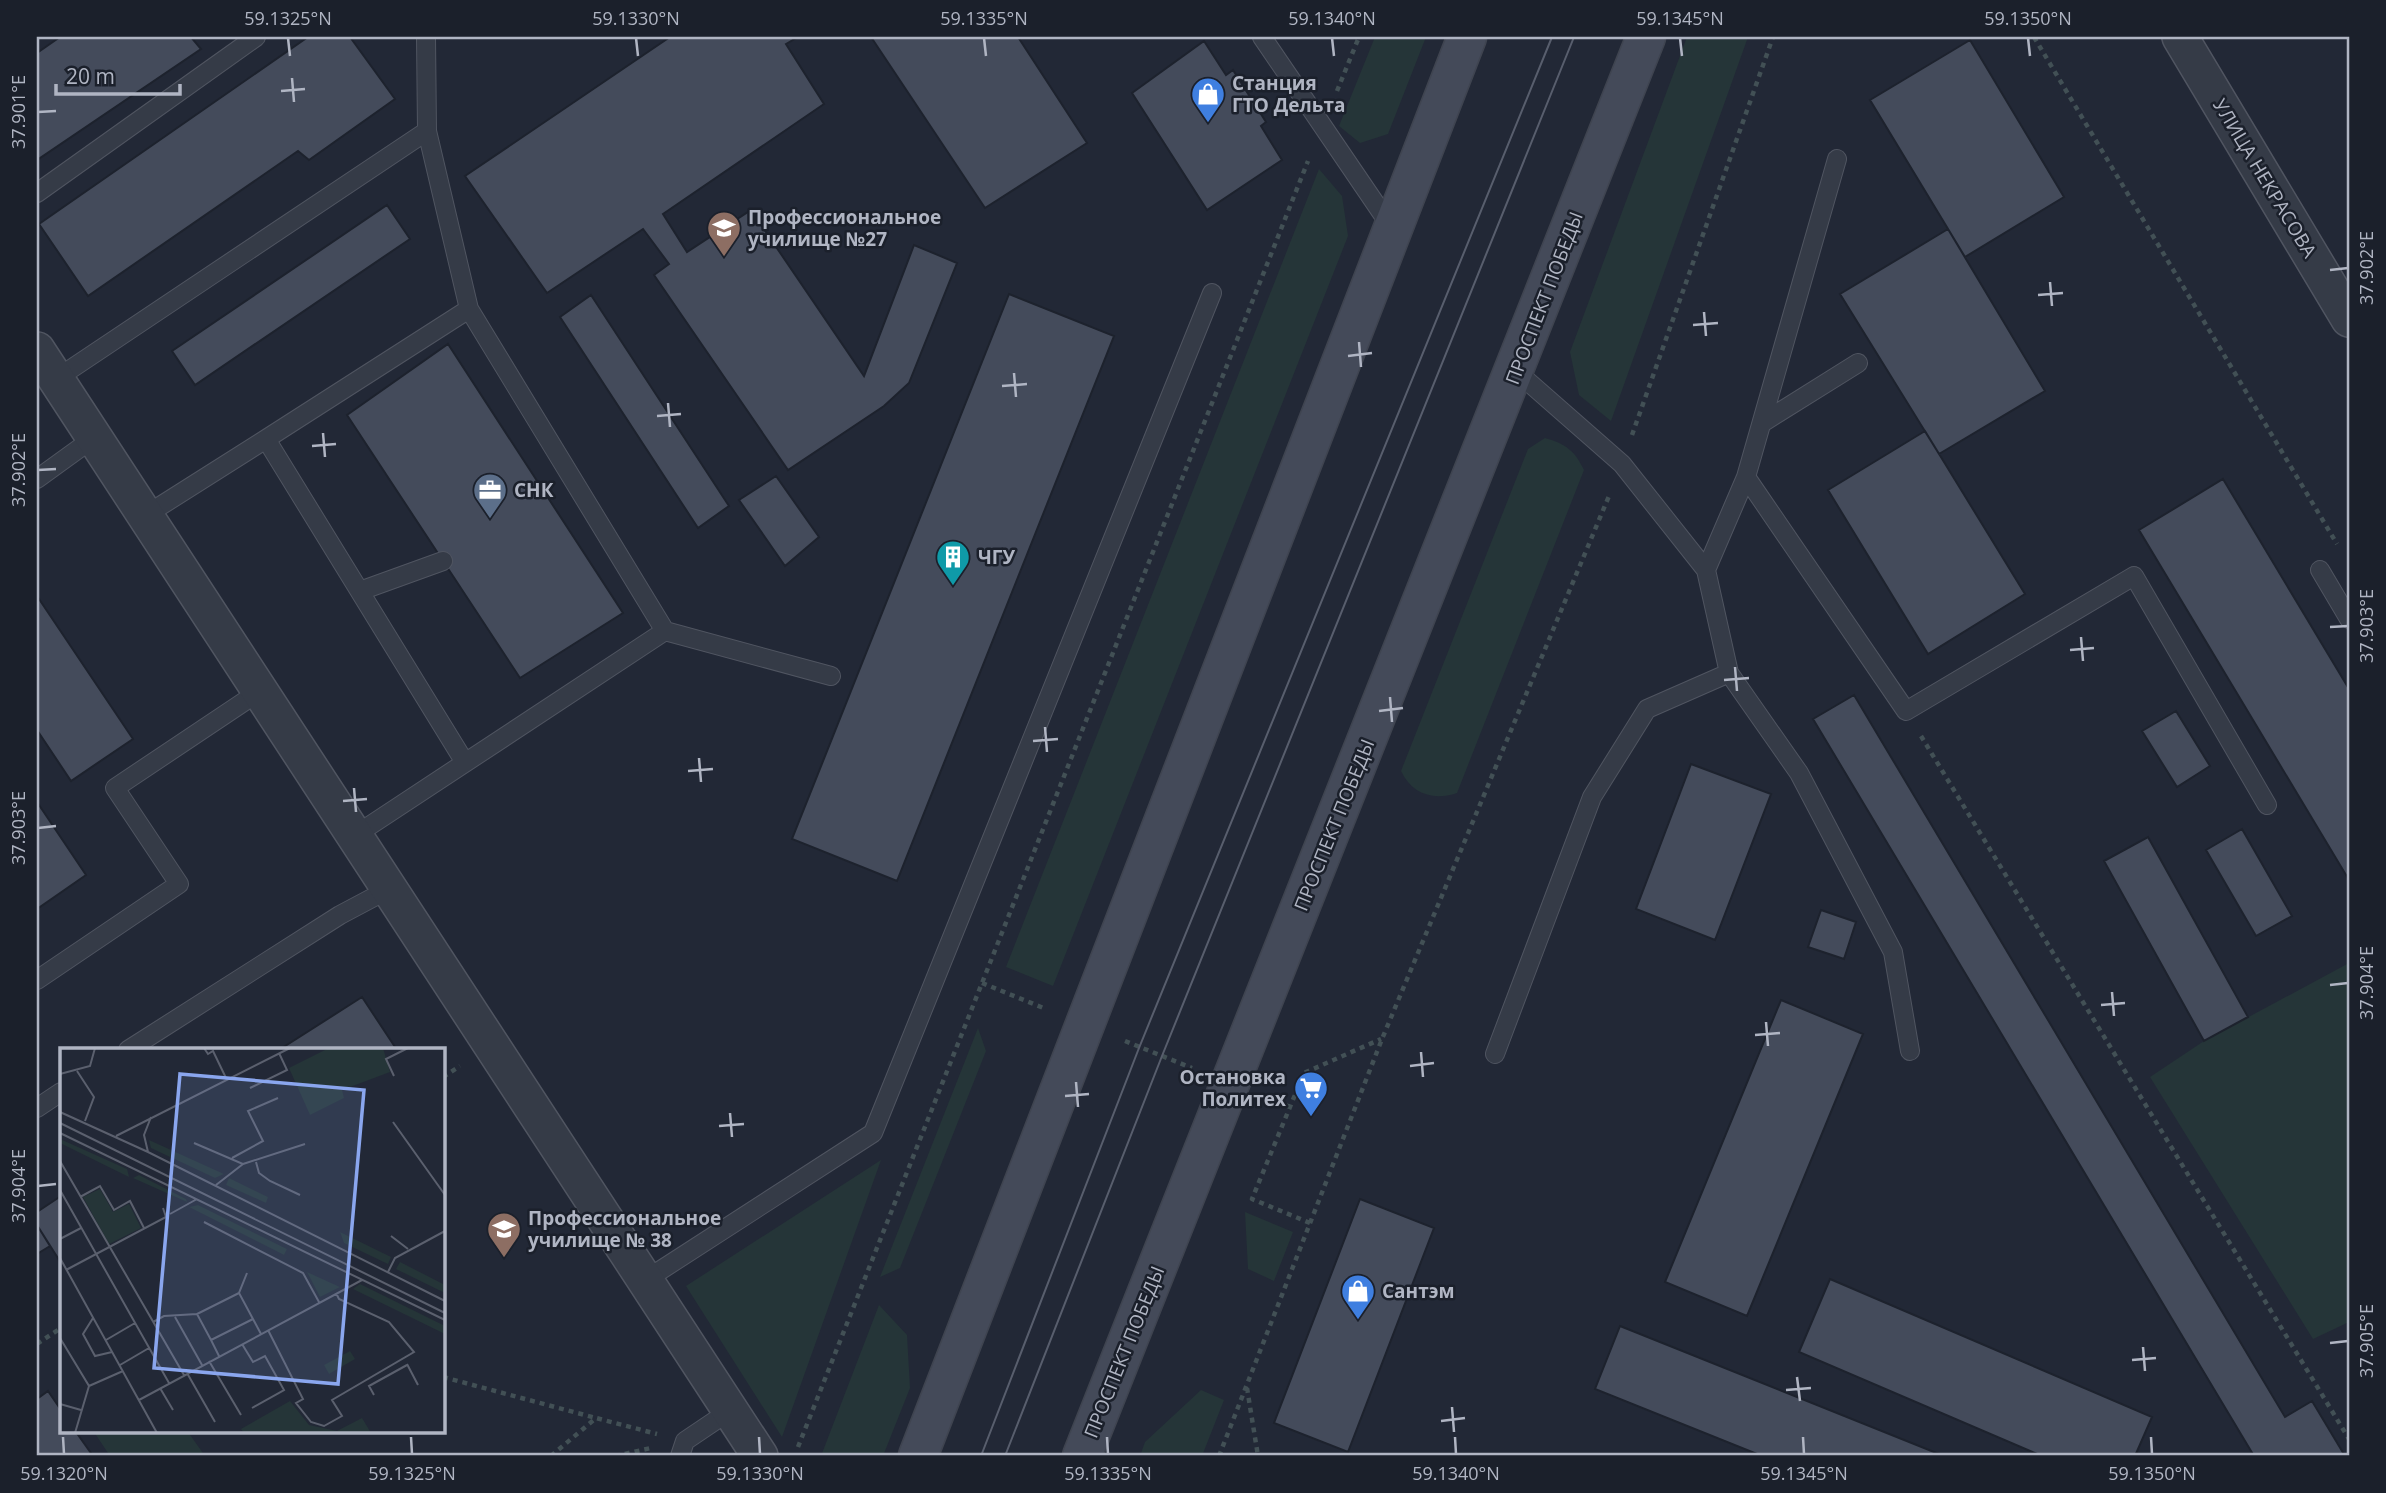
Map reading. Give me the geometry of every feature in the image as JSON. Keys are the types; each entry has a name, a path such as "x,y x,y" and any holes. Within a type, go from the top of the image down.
{"main road":[{"path":"918,1456 1467,37"},
{"name":"ПРОСПЕКТ ПОБЕДЫ","path":"1082,1456 1516,370 1646,37"}],"street":[{"name":"УЛИЦА НЕКРАСОВА","path":"2180,37 2349,319"},
{"path":"37,350 388,889 648,1279 761,1456"}],"lane":[{"path":"37,193 256,37"},
{"path":"426,37 427,131 469,309 665,631 831,676"},
{"path":"1262,37 1392,228"},
{"path":"56,379 427,131"},
{"path":"1706,570 1746,477 1837,159"},
{"path":"648,1279 873,1133 1212,293"},
{"path":"146,515 469,309"},
{"path":"1762,423 1858,363"},
{"path":"1516,370 1622,464 1706,570 1729,673 1799,773 1893,952 1910,1052"},
{"path":"37,479 95,437"},
{"path":"266,439 464,761"},
{"path":"1746,477 1906,711 2134,576 2267,805"},
{"path":"360,591 443,561"},
{"path":"2320,570 2349,619"},
{"path":"354,836 665,631"},
{"path":"1495,1054 1599,786 1647,709 1729,673"},
{"path":"37,980 179,884 115,788 260,691"},
{"path":"131,1048 340,915 388,889"},
{"path":"37,1108 60,1094"},
{"path":"683,1448 731,1410"}],"path":[{"path":"794,1456 1359,37"},
{"path":"1219,1456 1382,1039 1622,464 1773,37"},
{"path":"2035,37 2342,552"},
{"path":"1906,711 2349,1438"},
{"path":"982,983 1045,1009"},
{"path":"1310,1223 1252,1199 1304,1073 1382,1039"},
{"path":"1125,1041 1193,1068"},
{"path":"444,1076 466,1062"},
{"path":"1259,1094 1290,1107"},
{"path":"37,1344 60,1329"},
{"path":"444,1377 596,1418 683,1448"},
{"path":"1246,1387 1258,1456"},
{"path":"551,1456 596,1418"}],"shaded area":[{"path":"1375,37 1426,37 1388,134 1360,143 1339,126"},
{"path":"1687,37 1748,37 1611,421 1579,395 1570,352"},
{"path":"1319,169 1342,196 1348,236 1053,986 1006,967"},
{"path":"1545,438 1569,449 1584,470 1457,793 1440,796 1424,794 1411,785 1401,771 1528,449"},
{"path":"2349,963 2349,1322 2313,1339 2150,1077 2204,1041"},
{"path":"978,1028 986,1051 900,1268 880,1277"},
{"path":"881,1160 782,1437 686,1286"},
{"path":"1245,1212 1293,1232 1274,1281 1248,1269"},
{"path":"879,1305 907,1335 910,1388 883,1456 821,1456"},
{"path":"1201,1390 1224,1400 1202,1456 1140,1456 1145,1442"},
{"path":"95,1434 189,1434 205,1456 110,1456"}],"building":[{"path":"60,37 191,37 201,49 37,160 37,53"},
{"path":"308,37 350,37 395,99 309,160 298,151 88,296 39,224"},
{"name":"Профессиональное училище №27","path":"670,37 798,37 786,44 824,104 663,214 687,252 751,210 864,376 914,245 957,263 909,383 884,406 788,470 654,275 669,264 643,229 547,293 465,176"},
{"name":"Профессиональное училище №27","path":"871,37 1018,37 1087,143 985,208"},
{"path":"1970,40 2064,197 1965,257 1870,100"},
{"name":"Станция ГТО Дельта","path":"1204,41 1226,75 1233,70 1266,122 1261,126 1282,160 1207,210 1132,93"},
{"path":"387,205 410,239 195,385 172,351"},
{"path":"1948,229 2045,391 1939,454 1840,294"},
{"name":"ЧГУ","path":"1009,294 1114,336 897,881 792,839"},
{"path":"591,295 729,506 698,528 560,317"},
{"path":"448,344 623,613 520,678 347,415"},
{"path":"1925,431 2025,594 1928,654 1828,490"},
{"path":"776,476 819,537 785,566 739,500"},
{"path":"2223,479 2349,689 2349,880 2139,530"},
{"path":"37,596 133,739 71,781 37,730"},
{"path":"1854,695 2285,1417 2312,1401 2345,1456 2254,1456 1813,719"},
{"path":"2176,711 2210,766 2177,787 2142,731"},
{"path":"1691,764 1771,794 1715,940 1636,909"},
{"path":"37,802 86,875 37,909"},
{"path":"2242,829 2292,916 2256,936 2206,850"},
{"path":"2148,837 2248,1017 2204,1041 2104,861"},
{"path":"1821,910 1856,922 1844,959 1808,947"},
{"path":"362,997 396,1048 282,1048"},
{"path":"1781,1000 1863,1034 1747,1316 1665,1282"},
{"path":"60,1197 60,1261 37,1225 37,1212"},
{"path":"1360,1199 1434,1228 1348,1452 1274,1423"},
{"path":"37,1225 50,1246 37,1254"},
{"path":"1830,1279 2152,1417 2135,1456 2042,1456 1799,1352"},
{"path":"1620,1326 1944,1456 1762,1456 1595,1389"},
{"path":"48,1391 60,1409 60,1434 77,1434 93,1456 37,1456 37,1399"}],"tram line":[{"path":"981,1456 1139,1048 1552,37"},
{"path":"1005,1456 1162,1056 1574,37"}],"place":[{"name":"Станция ГТО Дельта","path":"1208,124"},
{"name":"Профессиональное училище №27","path":"724,258"},
{"name":"СНК","path":"490,520"},
{"name":"ЧГУ","path":"953,587"},
{"name":"Остановка Политех","path":"1311,1118"},
{"name":"Профессиональное училище № 38","path":"504,1259"},
{"name":"Сантэм","path":"1358,1321"}]}
